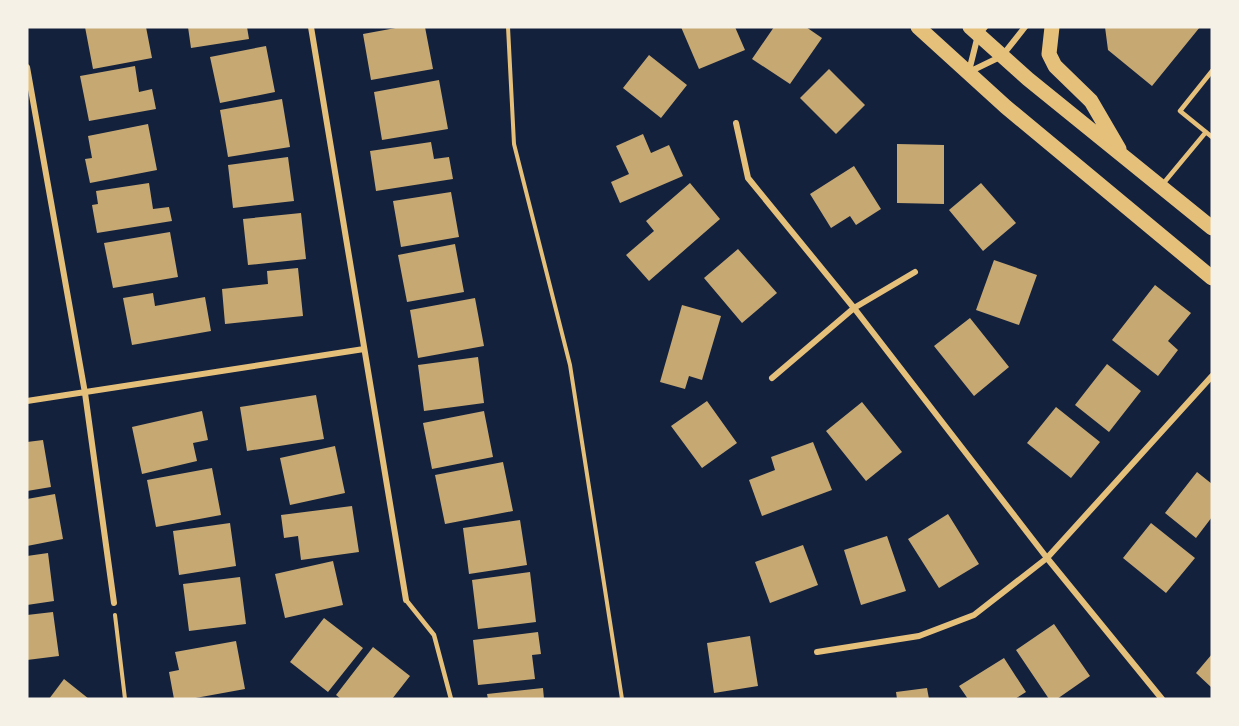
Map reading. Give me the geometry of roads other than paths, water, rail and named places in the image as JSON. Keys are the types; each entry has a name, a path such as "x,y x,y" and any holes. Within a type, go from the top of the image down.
{"main road":[{"path":"918,27 1006,107 1212,279"},
{"path":"1052,27 1049,54 1055,66 1091,101 1124,157"},
{"path":"978,30 1002,56 1212,228"}],"street":[{"path":"310,27 406,600"},
{"path":"969,73 1002,56 1025,27"},
{"path":"969,73 978,30"},
{"path":"27,67 84,393 114,603"},
{"path":"736,123 748,178 854,308 1047,558 1162,699"},
{"path":"772,378 854,308 915,272"},
{"path":"27,401 364,349"},
{"path":"817,652 919,636 974,615 1047,558 1212,376"}],"lane":[{"path":"1212,71 1180,111 1212,137"},
{"path":"1161,187 1206,132"},
{"path":"406,600 434,635 451,699"}]}
